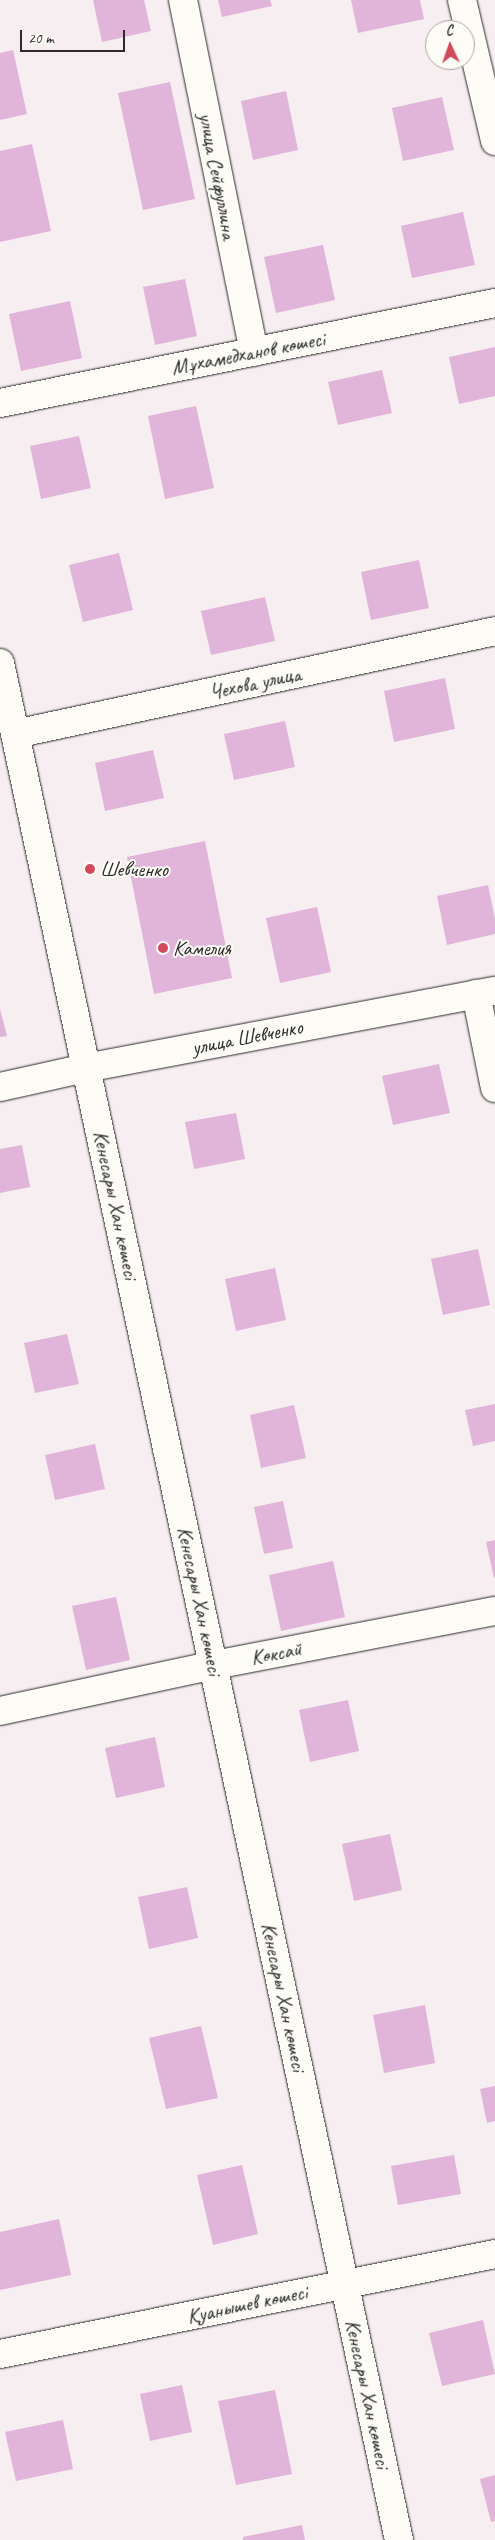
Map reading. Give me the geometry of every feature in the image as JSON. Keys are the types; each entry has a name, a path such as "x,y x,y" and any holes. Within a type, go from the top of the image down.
{"street":[{"name":"улица Сейфуллина","path":"183,0 254,352"},
{"path":"462,0 495,141"},
{"name":"Мұхамедханов көшесі","path":"0,403 495,303"},
{"name":"Чехова улица","path":"15,734 495,631"},
{"name":"Кенесары Хан көшесі","path":"0,663 399,2540"},
{"path":"485,992 495,1088"},
{"name":"улица Шевченко","path":"0,1087 86,1068 485,992"},
{"name":"Көксай","path":"0,1711 214,1665 495,1611"},
{"name":"Қуанышев көшесі","path":"0,2354 495,2254"}],"building":[{"path":"93,0 144,0 151,31 102,42"},
{"path":"218,0 270,0 272,6 222,17"},
{"path":"351,0 420,0 424,19 358,33"},
{"path":"13,50 27,114 0,120 0,53"},
{"path":"170,82 195,199 143,210 118,93"},
{"path":"286,91 298,150 253,160 241,101"},
{"path":"442,97 454,150 403,161 392,108"},
{"path":"32,144 51,231 0,242 0,151"},
{"path":"463,212 475,265 412,278 401,226"},
{"path":"323,245 335,300 276,313 264,257"},
{"path":"185,279 197,336 155,345 143,287"},
{"path":"70,301 82,358 21,371 9,314"},
{"path":"495,347 495,396 459,404 449,357"},
{"path":"382,370 392,413 338,425 328,382"},
{"path":"196,406 214,488 165,499 148,416"},
{"path":"79,436 91,488 41,499 30,446"},
{"path":"119,553 133,610 83,622 69,565"},
{"path":"419,560 429,608 371,620 361,572"},
{"path":"265,597 275,641 211,655 201,611"},
{"path":"445,678 455,729 394,742 384,691"},
{"path":"285,721 295,767 234,780 224,734"},
{"path":"153,750 164,798 105,811 95,763"},
{"path":"205,841 232,978 154,994 127,857"},
{"path":"488,885 495,919 495,934 447,945 437,896"},
{"path":"317,907 331,972 280,983 266,918"},
{"path":"0,1009 7,1036 0,1037"},
{"path":"439,1064 450,1113 393,1125 382,1076"},
{"path":"236,1113 245,1159 194,1169 185,1122"},
{"path":"22,1145 30,1187 0,1193 0,1149"},
{"path":"478,1249 490,1305 443,1315 431,1259"},
{"path":"275,1268 286,1320 236,1331 225,1279"},
{"path":"67,1334 79,1384 35,1393 24,1343"},
{"path":"495,1404 495,1441 473,1446 465,1410"},
{"path":"294,1405 306,1458 261,1468 250,1415"},
{"path":"95,1444 105,1489 55,1500 45,1455"},
{"path":"283,1501 293,1548 264,1554 254,1507"},
{"path":"495,1540 495,1578 494,1578 486,1542"},
{"path":"333,1561 345,1617 281,1631 269,1575"},
{"path":"116,1597 130,1660 86,1670 72,1606"},
{"path":"348,1700 359,1751 310,1762 299,1710"},
{"path":"155,1737 165,1787 116,1798 105,1748"},
{"path":"390,1834 402,1890 354,1901 342,1844"},
{"path":"187,1887 198,1938 149,1949 138,1897"},
{"path":"425,2005 435,2063 384,2073 373,2015"},
{"path":"201,2026 218,2098 166,2109 149,2038"},
{"path":"495,2086 495,2121 487,2123 480,2089"},
{"path":"454,2155 461,2194 398,2205 391,2166"},
{"path":"242,2165 258,2234 213,2245 197,2175"},
{"path":"59,2219 71,2275 0,2290 0,2232"},
{"path":"483,2320 495,2374 442,2386 429,2333"},
{"path":"182,2385 192,2432 150,2441 140,2394"},
{"path":"275,2390 292,2474 236,2485 218,2401"},
{"path":"63,2420 73,2469 16,2481 5,2432"},
{"path":"495,2475 495,2521 491,2522 480,2479"},
{"path":"302,2525 305,2540 243,2540 243,2537"}],"place":[{"name":"Шевченко","path":"90,869"},
{"name":"Камелия","path":"163,948"}]}
